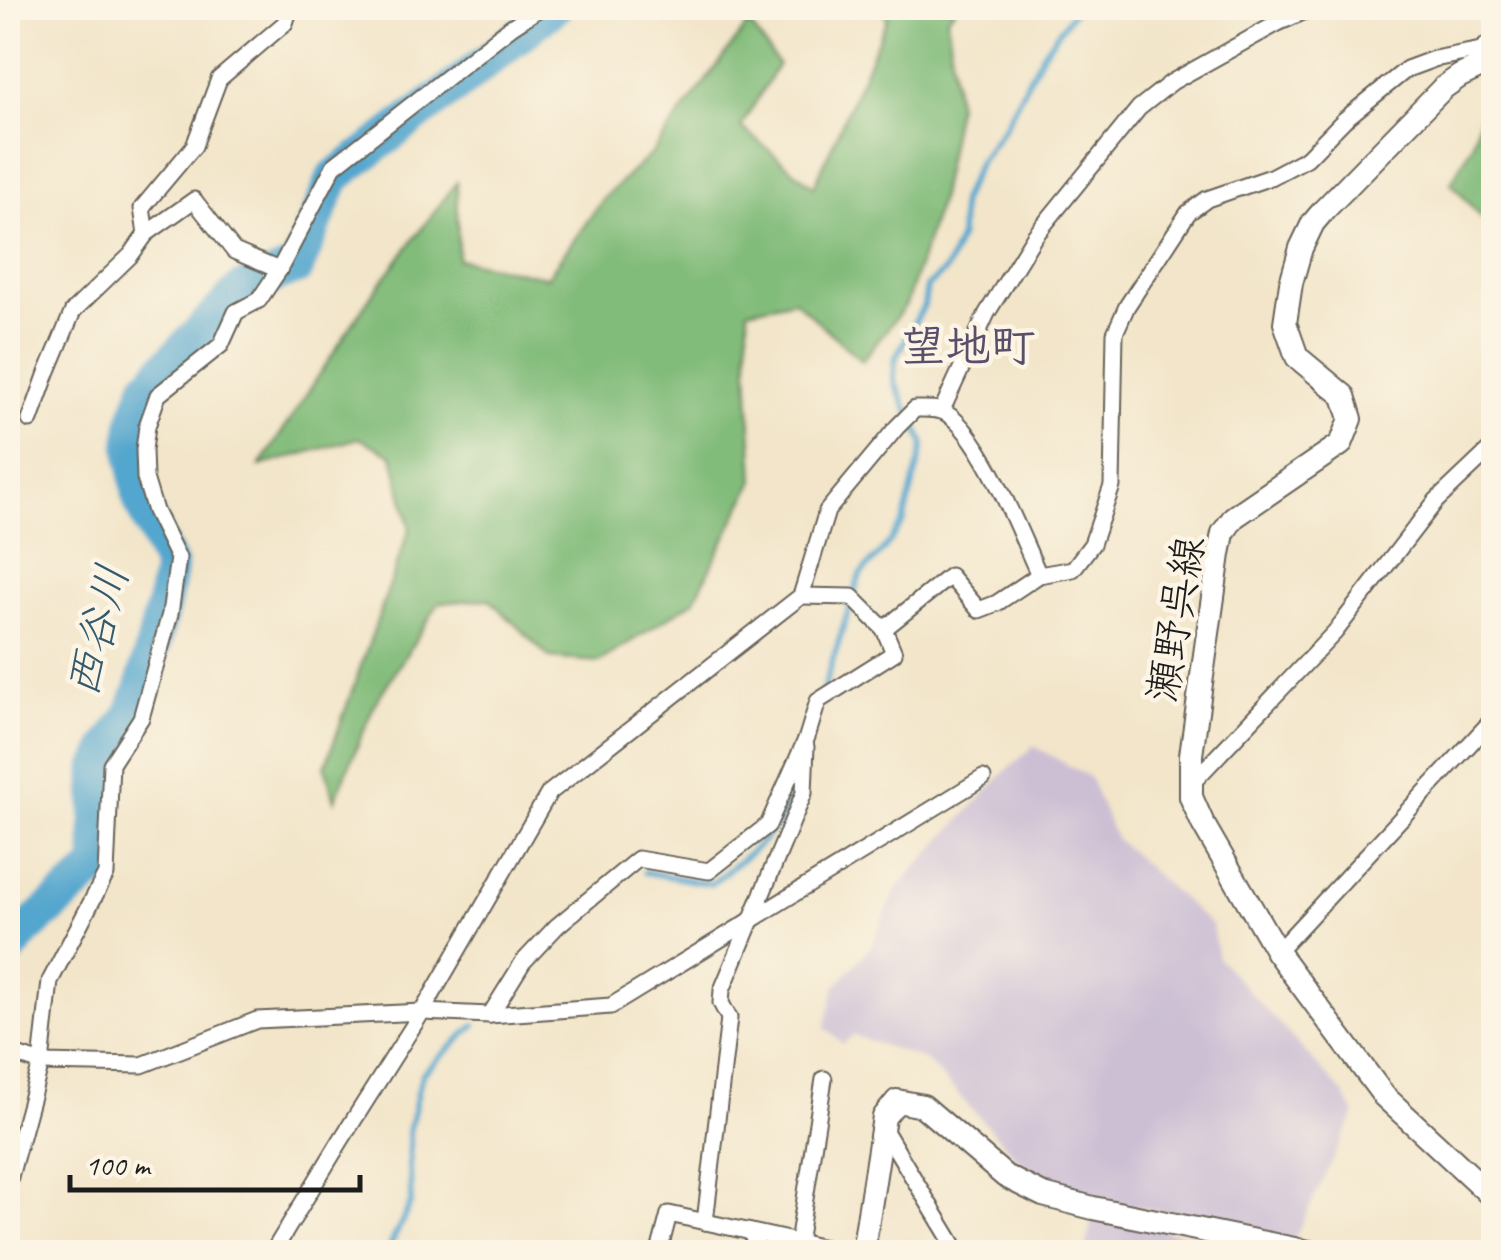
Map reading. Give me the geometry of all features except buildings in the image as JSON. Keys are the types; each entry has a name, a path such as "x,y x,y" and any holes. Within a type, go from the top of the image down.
{"main road":[{"name":"瀬野呉線","path":"1494,60 1443,88 1324,210 1306,234 1285,324 1297,357 1344,396 1350,419 1341,444 1234,516 1224,533 1191,756 1191,797 1277,952 1384,1096 1494,1198"},
{"path":"863,1252 884,1117 897,1101 922,1106 1005,1176 1043,1196 1309,1252"}],"street":[{"path":"146,234 142,208 194,146 219,79 285,24 290,8"},
{"path":"8,1184 42,1063 50,982 106,874 110,764 141,718 170,614 178,558 155,511 145,478 147,426 158,395 221,345 236,312 259,300 334,166 540,8"},
{"path":"942,410 987,313 1034,238 1139,108 1172,82 1312,8"},
{"path":"884,629 950,576 979,610 997,603 1039,575 1073,569 1092,544 1112,486 1115,333 1126,306 1188,213 1206,200 1271,177 1307,158 1344,120 1407,68 1481,50 1494,38"},
{"path":"30,420 73,310 131,255 146,234 194,200 234,251 279,270"},
{"path":"273,1252 422,1012 550,793 800,596 826,511 915,408 942,410 960,425 989,468 1039,575"},
{"path":"1191,784 1334,632 1436,502 1494,446"},
{"path":"490,1015 523,962 638,859 709,870 768,825 807,737 818,701 894,652 884,629 852,597 800,596"},
{"path":"1277,952 1494,718"},
{"path":"705,1222 729,1018 721,1003 722,990 804,792 807,737"},
{"path":"8,1052 42,1063 142,1065 258,1020 422,1012 490,1015 610,1006 982,778"},
{"path":"798,1242 824,1079"},
{"path":"882,1126 958,1252"},
{"path":"659,1252 669,1214 843,1252"},
{"path":"751,1232 758,1252"}],"shaded area":[{"path":"1034,746 1089,777 1115,838 1212,926 1218,958 1344,1094 1355,1114 1294,1239 1072,1193 1019,1160 926,1060 853,1035 843,1044 825,1028 835,987 871,946 897,888"},
{"path":"1092,1216 1273,1252 1085,1252"}],"green space":[{"path":"874,8 956,8 947,18 957,107 939,202 906,305 862,361 794,300 748,310 754,481 694,601 599,662 550,658 489,599 439,603 375,703 335,800 325,767 410,528 393,456 359,438 260,466 370,297 457,182 458,259 547,277 604,198 652,153 749,23 778,64 741,127 814,187 888,17"},
{"path":"1493,86 1493,215 1482,218 1451,183 1472,145"}],"waterway":[{"name":"西谷川","path":"8,952 26,930 96,869 98,770 132,714 164,601 170,566 140,500 132,446 135,420 148,385 241,289 297,267 334,177 554,8"},
{"path":"822,694 860,575 903,522 924,444 894,381 895,359 924,305 927,286 946,270 960,237 961,201 979,162 1004,127 1042,54 1076,8"},
{"path":"645,872 711,884 758,846 779,822 786,801"},
{"path":"387,1252 411,1203 409,1132 422,1074 475,1025"}],"district":[{"name":"望地町","path":"968,346"}]}
